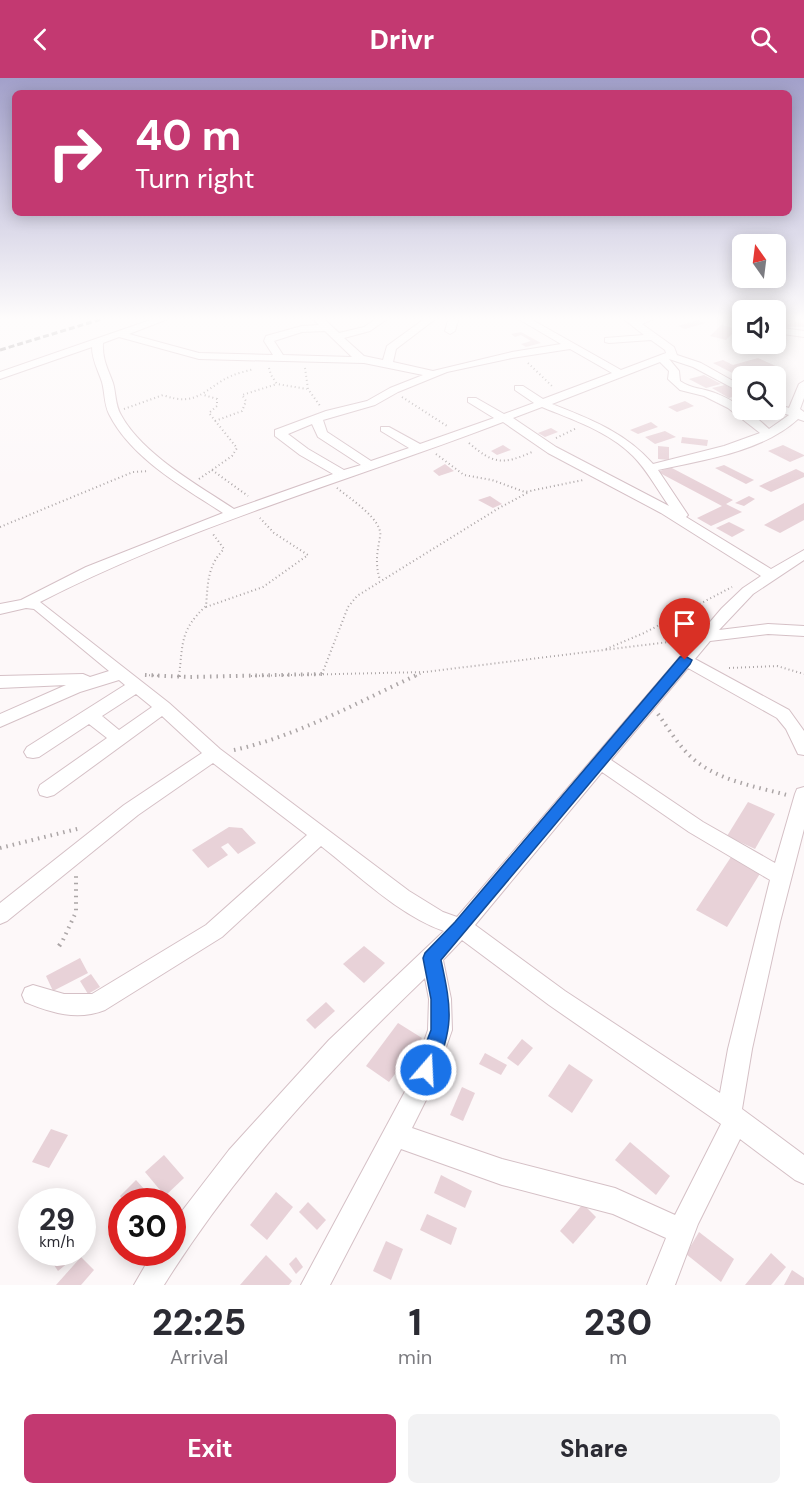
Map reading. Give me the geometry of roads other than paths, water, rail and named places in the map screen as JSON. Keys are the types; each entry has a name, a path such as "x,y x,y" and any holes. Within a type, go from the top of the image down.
{"street":[{"path":"102,373 109,387 114,413 132,437 163,466 233,514"},
{"path":"674,373 673,379 678,385 716,398 740,412 768,434"},
{"path":"712,373 732,384"},
{"path":"343,476 304,452 279,433 320,417 366,405 432,374"},
{"path":"0,609 26,603 91,570 233,514 460,435 621,374"},
{"path":"650,468 740,444 787,424 800,416 794,408 804,384"},
{"path":"519,388 543,404 590,423 631,449 650,468 687,523"},
{"path":"472,400 503,419 518,425 544,445 687,523 764,571"},
{"path":"320,417 322,435 371,466"},
{"path":"385,429 422,447"},
{"path":"186,1228 288,1102 363,1021 432,958 461,927 649,703 692,664 705,637 727,611 764,571 804,546"},
{"path":"764,571 804,554"},
{"path":"26,603 39,606 162,707 214,754 402,897 435,919 461,927 557,998 733,1117 804,1171"},
{"path":"705,637 768,628 804,631"},
{"path":"692,664 783,714 794,726 804,749"},
{"path":"0,682 95,679 121,674"},
{"path":"0,721 95,679"},
{"path":"33,752 136,686"},
{"path":"46,790 162,707"},
{"path":"91,716 119,739"},
{"path":"0,915 121,818 186,770 214,754"},
{"path":"599,761 696,827 782,877"},
{"path":"661,1285 687,1218 733,1117 740,1049 800,795"},
{"path":"33,994 56,1004 78,1006 97,1003 214,931 321,834"},
{"path":"315,1285 419,1090 440,1030 440,999 432,958"},
{"path":"394,1134 502,1173 615,1201 682,1232"},
{"path":"148,1285 160,1266"}]}
